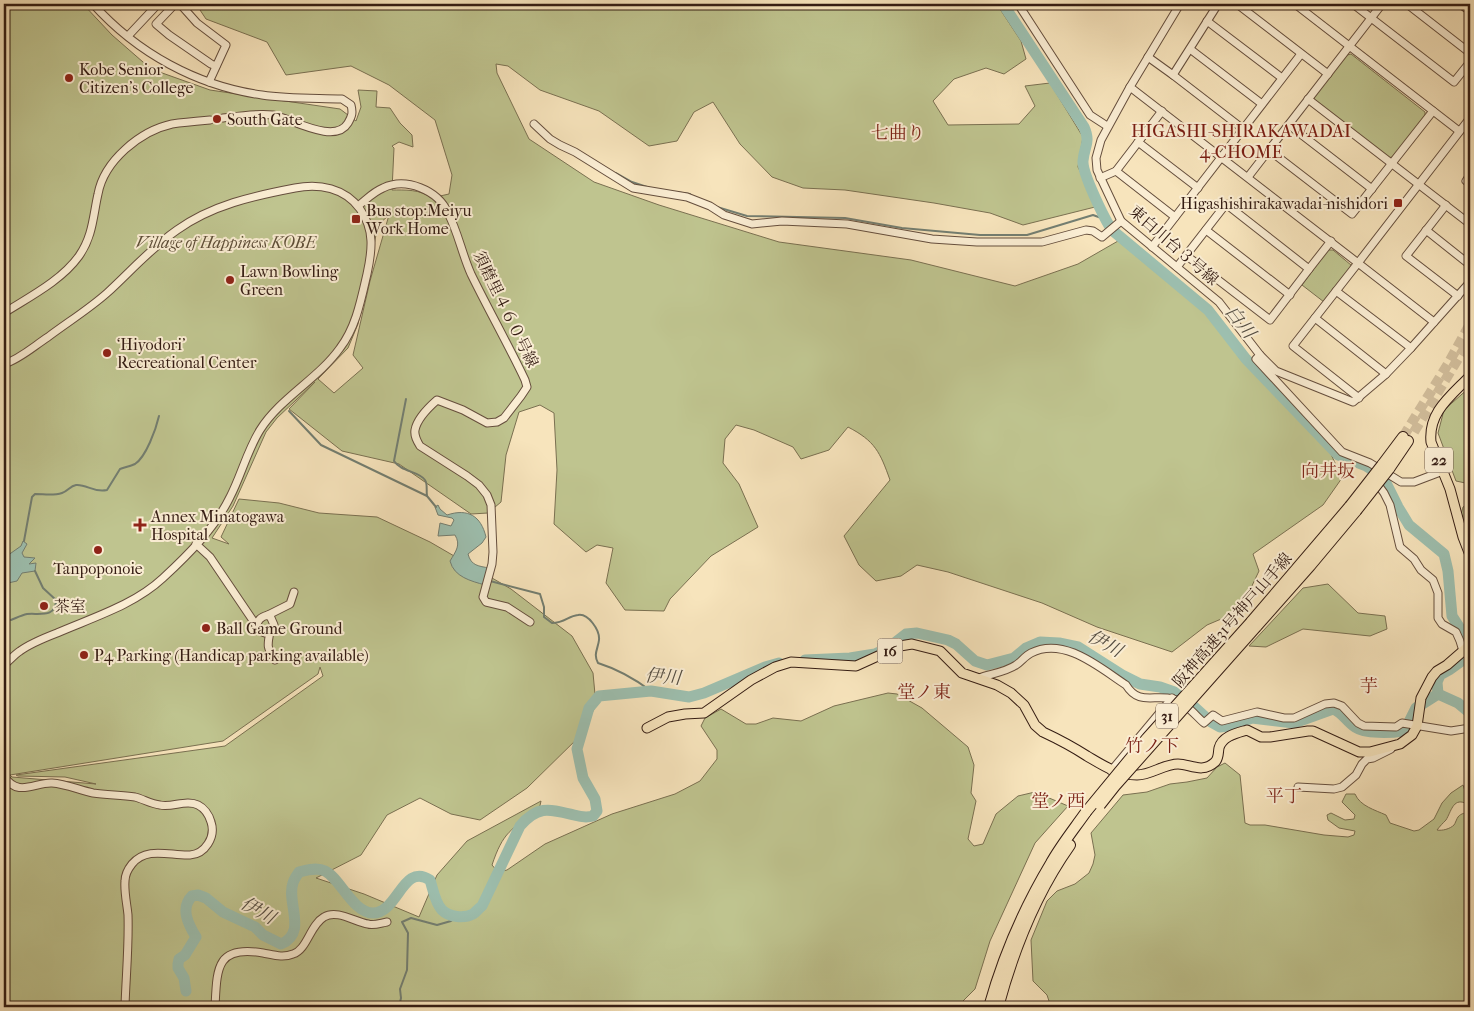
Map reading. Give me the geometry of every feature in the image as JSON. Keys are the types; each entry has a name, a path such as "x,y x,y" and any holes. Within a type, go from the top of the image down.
{"highway":[{"name":"阪神高速31号神戸山手線","path":"989,1007 1015,933 1029,901 1051,861 1088,814 1115,786 1253,624 1310,566 1405,439"},
{"name":"阪神高速31号神戸山手線","path":"998,1007 1014,954 1033,910 1088,814"}],"main road":[{"name":"22","path":"1470,376 1441,407 1431,425 1431,442 1450,489 1470,555"},
{"name":"16","path":"647,728 668,717 704,713 751,680 775,667 791,662 856,666 900,646 912,644 940,651 962,673 997,685 1011,693 1024,705 1035,725 1044,732 1111,771 1130,775 1148,774 1178,764 1199,768 1207,766 1215,762 1218,757 1219,748 1227,737 1247,730 1261,737 1313,731 1359,752 1370,752 1400,744"},
{"path":"1400,744 1412,735 1417,726 1421,698 1437,671 1447,666 1467,648"}],"street":[{"path":"93,4 128,36 154,55 174,67 209,82 263,95 342,99 351,105 353,112 347,125 343,129 334,132 323,132 271,115 223,118"},
{"path":"128,36 158,4"},
{"path":"175,4 156,24 176,40 216,66"},
{"path":"180,4 197,23 226,45 209,82"},
{"path":"1018,4 1090,115 1108,126"},
{"name":"東白川台３号線","path":"1180,4 1130,87 1101,140 1096,158 1100,178 1121,221 1219,302 1260,355 1276,371 1353,402 1360,398"},
{"path":"1173,75 1218,4"},
{"path":"1237,4 1328,74"},
{"path":"1297,4 1459,131"},
{"path":"1354,4 1454,82 1470,62"},
{"path":"1248,177 1382,4"},
{"path":"1407,4 1470,53"},
{"path":"1460,4 1470,11"},
{"path":"1207,21 1282,78"},
{"path":"1190,49 1262,104"},
{"path":"1152,246 1301,54"},
{"path":"1148,57 1243,129"},
{"path":"1130,87 1434,322"},
{"path":"1308,100 1470,224"},
{"path":"1100,178 1116,171 1162,111"},
{"path":"1269,150 1352,214 1433,111"},
{"path":"1470,118 1293,346 1360,398 1411,348 1470,282"},
{"path":"4,313 63,273 79,256 92,231 98,192 104,178 115,161 130,146 142,138 172,124 210,120"},
{"path":"534,124 550,139 575,152 633,188 687,197 710,206 724,215 752,224 782,221 847,224 932,239 976,242 1042,242 1086,230 1093,231 1102,237 1108,234 1121,221"},
{"path":"1289,125 1372,189"},
{"path":"1138,142 1198,188"},
{"path":"1116,171 1175,217"},
{"path":"1470,175 1466,181 1470,184"},
{"name":"須磨里４６０号線","path":"358,206 382,188 399,184 412,185 427,190 439,199 449,214 471,273 525,380 527,387 504,418 497,422 487,423 463,410 437,400 427,409 415,429 415,438 420,446 467,476 479,485 487,495 490,506 493,552 483,597 486,602 507,607 530,622"},
{"path":"4,364 24,354 83,312 164,240 202,215 242,199 312,186 324,186 349,198 358,206 372,237 372,251 356,317 350,333 329,361 271,416 260,431 230,498 212,526 164,577 144,593 128,603 33,643 4,665"},
{"path":"1178,268 1226,204 1309,269"},
{"path":"1446,205 1406,256 1458,296"},
{"path":"1206,230 1290,295"},
{"path":"1426,230 1470,265"},
{"path":"1187,256 1270,320 1331,241"},
{"path":"1336,291 1411,348"},
{"path":"1315,318 1386,374"},
{"path":"1260,355 1256,359 1342,452 1383,467 1401,482 1414,482 1443,472"},
{"path":"1383,467 1371,476 1384,493 1390,505 1400,547 1433,580 1438,593 1438,618 1442,624 1456,632 1460,641 1467,648"},
{"path":"196,544 210,557 256,627 266,633 272,629"},
{"path":"256,627 262,617 290,604 294,592"},
{"path":"268,615 271,618 272,629 267,644 268,650 275,660"},
{"path":"979,678 1015,666 1030,654 1042,649 1060,649 1076,653 1126,685 1131,692 1140,698 1172,698 1180,702 1204,723 1214,715 1222,720 1256,712 1284,718 1294,718 1334,702 1342,706 1358,723 1364,726 1396,727 1402,723 1451,731 1470,728"},
{"path":"1111,771 1172,698"},
{"path":"1298,787 1334,789 1342,787 1356,775 1367,759 1373,758 1400,744"},
{"path":"4,776 6,780 15,786 24,788 51,783 92,793 135,797 161,806 189,803 198,805 207,813 212,823 210,841 199,853 191,855 147,854 138,858 131,865 124,883 128,915 126,1007 84,1007"},
{"path":"215,1007 216,975 223,961 231,954 246,950 284,957 296,954 303,947 310,932 324,917 332,914 370,925 386,922"}],"green space":[{"name":"Village of Happiness KOBE","path":"4,4 83,4 112,35 151,69 210,90 340,109 356,121 361,107 358,90 377,91 376,107 390,108 400,123 412,135 413,147 399,142 392,146 394,148 392,190 422,193 431,198 449,194 452,175 435,120 389,85 351,66 286,75 267,42 206,19 196,4 995,4 1021,41 1026,59 1004,74 986,68 954,79 933,101 948,125 1019,124 1035,106 1025,86 1050,83 1083,137 1078,167 1091,193 1095,207 1023,225 990,213 934,203 845,190 803,188 772,177 740,144 713,102 694,112 677,141 649,146 599,111 540,90 508,66 496,64 497,73 529,139 594,182 659,205 779,242 911,260 1015,286 1078,264 1118,241 1209,314 1241,360 1329,450 1342,478 1323,505 1253,554 1259,571 1240,611 1207,625 1172,652 1097,627 1042,603 948,572 917,565 901,576 876,581 859,565 844,536 890,480 883,462 871,443 848,427 829,450 801,459 793,447 754,430 736,425 725,439 723,463 739,484 758,527 711,556 670,599 664,611 625,610 606,583 613,548 597,545 586,552 554,524 557,470 554,413 540,405 519,412 506,455 501,502 488,513 471,514 399,464 342,451 289,409 315,382 277,418 266,432 233,506 212,538 229,544 221,537 239,499 279,503 319,513 377,517 430,542 511,589 572,636 593,673 596,705 581,735 527,788 480,820 451,814 420,798 387,815 361,855 316,878 364,894 419,917 437,875 467,841 541,801 539,810 515,827 504,838 492,865 498,872 507,870 545,844 612,814 675,794 700,781 717,759 717,750 701,726 705,718 721,709 746,724 756,724 773,718 801,721 834,706 888,693 897,694 922,708 968,747 974,765 971,793 976,801 968,839 974,846 983,844 996,814 1018,796 1035,792 1068,806 1035,843 990,941 975,989 959,1007 4,1007","holes":["389,215 370,281 353,355 363,368 334,393 318,379 348,348 358,324 378,225","320,667 323,676 225,746 16,775 65,777 96,784 12,777 10,775 223,741 318,674"]},
{"path":"1351,54 1425,112 1425,116 1393,157 1387,158 1314,101 1314,96 1347,55"},
{"path":"1328,250 1333,250 1351,265 1351,268 1324,302 1302,285"},
{"path":"1470,387 1470,484 1456,481 1438,433 1444,410"},
{"path":"1470,503 1470,539 1461,515 1463,507"},
{"path":"1328,584 1358,613 1385,616 1387,629 1370,636 1303,629 1266,647 1249,646 1303,588"},
{"path":"1225,763 1240,775 1245,823 1324,835 1348,837 1354,835 1355,831 1339,828 1328,820 1327,815 1331,813 1345,820 1354,819 1355,815 1342,802 1346,794 1355,794 1364,805 1386,815 1390,823 1414,831 1419,830 1434,819 1442,803 1451,793 1463,785 1468,800 1465,803 1458,802 1455,804 1446,820 1437,830 1450,828 1459,816 1470,812 1470,1007 1051,1007 1047,995 1033,981 1031,940 1047,901 1057,891 1075,884 1089,873 1095,855 1091,833 1123,795 1147,792 1170,784 1207,778 1217,767"}],"shaded area":[{"path":"438,505 447,515 467,513 481,524 486,537 482,543 468,554 473,563 489,568 485,585 464,578 452,566 450,561 457,548 457,539 455,535 438,536 440,523 451,526 454,520 438,515 435,507"},
{"path":"23,541 27,544 22,553 24,557 35,558 29,564 36,563 35,571 22,573 17,581 8,583 4,579 4,558 21,546"}],"waterway":[{"name":"白川","path":"1003,4 1084,127 1087,137 1083,161 1086,175 1104,217 1112,230 1208,310 1246,359 1338,455 1366,466 1383,477 1409,525 1444,554 1448,571 1452,616 1470,644"},
{"path":"616,173 632,182 650,188"},
{"path":"675,192 690,194"},
{"path":"717,207 747,216 845,218 902,228 980,235 1027,235 1093,215 1104,219"},
{"path":"406,399 394,461 397,465 419,475 425,480 427,496 436,507"},
{"path":"289,411 321,445 427,496"},
{"path":"24,541 32,497 35,494 59,494 76,485 102,491 107,490 120,469 135,464 143,455 153,435 159,416"},
{"path":"11,620 27,614 50,612 55,606 56,600 43,588 35,571"},
{"path":"490,581 540,594 544,607 544,617 552,623 582,615 589,619 599,636 596,654 598,663 626,675 651,691"},
{"name":"伊川","path":"805,660 850,658 875,654 888,648 906,634 917,633 948,640 956,644 975,661 987,665 1014,658 1026,648 1040,642 1059,643 1078,647 1140,684 1160,687 1180,694 1211,722 1220,727 1252,718 1294,723 1333,709 1352,725 1365,731 1403,731 1416,708 1438,694"},
{"name":"白川","path":"1438,694 1437,682 1440,675 1470,655"},
{"name":"伊川","path":"186,991 184,978 178,968 178,964 179,959 185,955 196,937 186,916 186,906 192,896 198,895 206,898 223,912 255,927 263,935 281,944 289,939 295,925 292,899 293,882 299,872 309,870 319,869 331,875 353,902 366,911 373,913 382,911 407,883 413,878 421,876 430,880 436,900 442,910 453,916 469,916 482,906 520,826 526,819 544,810 586,817 593,816 597,811 595,799 583,778 577,749 589,708 599,696 651,691 689,697 704,693 779,663"},
{"name":"伊川","path":"1438,694 1458,703 1470,713"},
{"path":"399,1007 400,989 407,970 408,933 402,922 411,918 437,925 451,921 456,917"}],"tunnel":[{"path":"1403,437 1470,324"},
{"path":"1414,432 1470,339"}],"place":[{"name":"Kobe Senior Citizen’s College","path":"69,78"},
{"name":"South Gate","path":"217,119"},
{"name":"Higashishirakawadai-nishidori","path":"1398,203"},
{"name":"Bus stop:Meiyu Work Home","path":"356,219"},
{"name":"Lawn Bowling Green","path":"230,280"},
{"name":"‘Hiyodori’ Recreational Center","path":"107,353"},
{"name":"Annex Minatogawa Hospital","path":"140,525"},
{"name":"Tanpoponoie","path":"98,550"},
{"name":"茶室","path":"44,606"},
{"name":"Ball Game Ground","path":"206,628"},
{"name":"P4 Parking (Handicap parking available)","path":"84,655"}],"district":[{"name":"七曲り","path":"898,133"},
{"name":"HIGASHI-SHIRAKAWADAI 4-CHOME","path":"1241,141"},
{"name":"向井坂","path":"1328,471"},
{"name":"芋","path":"1369,686"},
{"name":"堂ノ東","path":"924,692"},
{"name":"竹ノ下","path":"1152,746"},
{"name":"平丁","path":"1284,796"},
{"name":"堂ノ西","path":"1058,801"}]}
